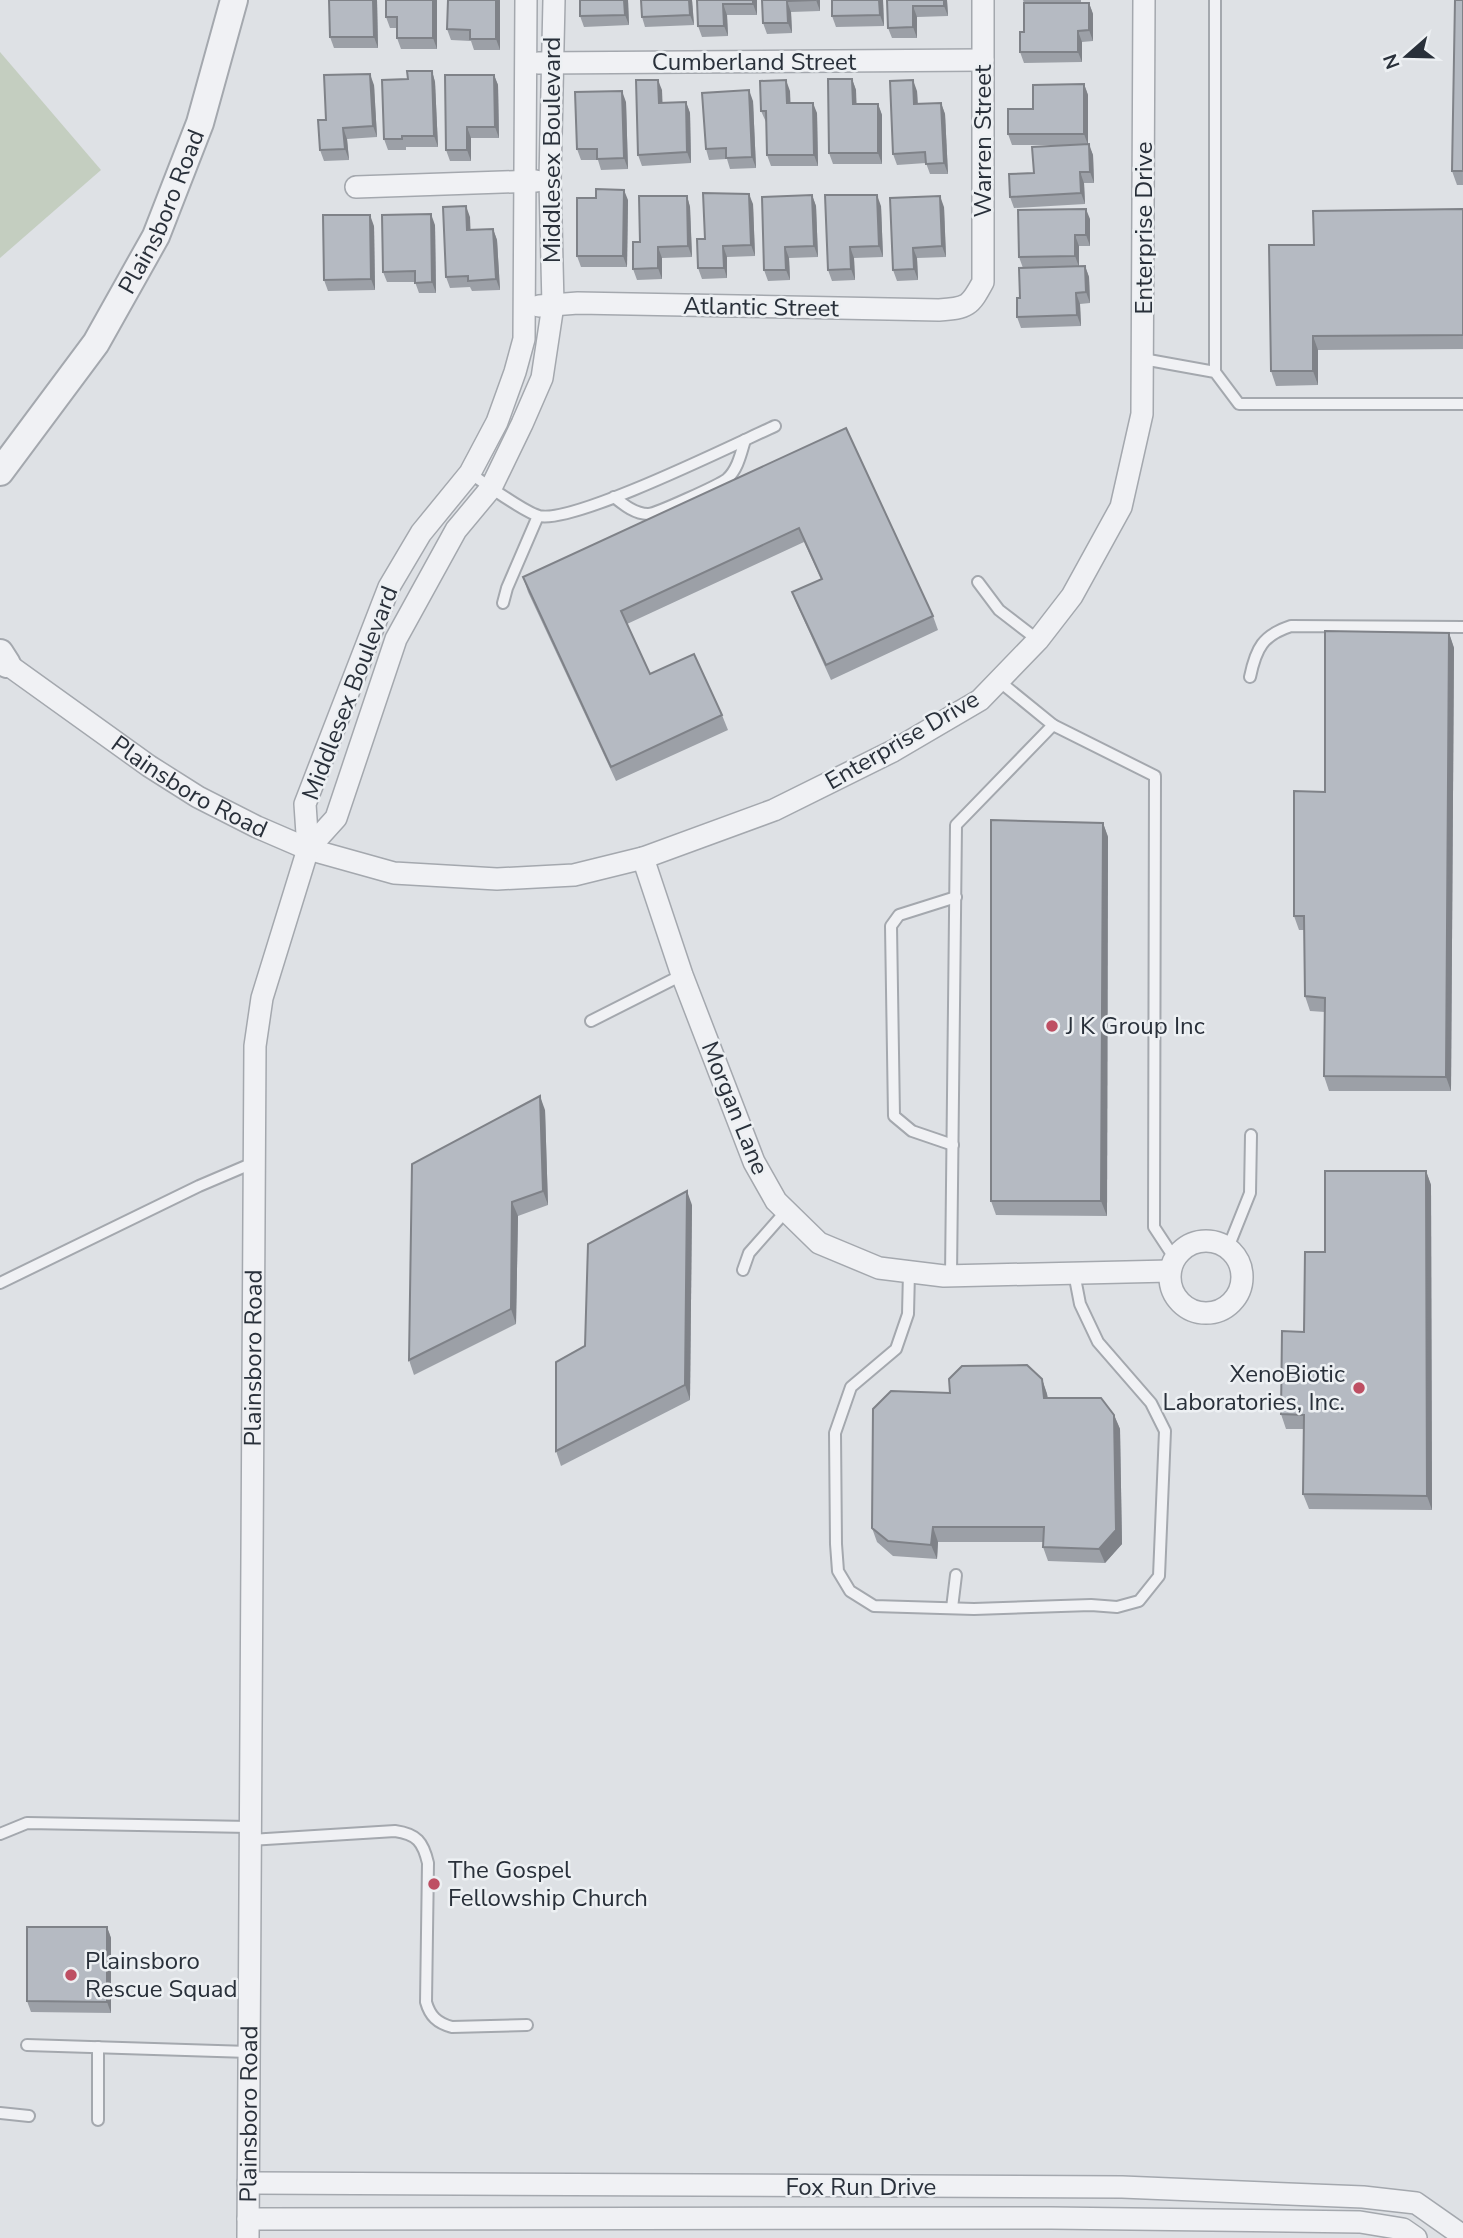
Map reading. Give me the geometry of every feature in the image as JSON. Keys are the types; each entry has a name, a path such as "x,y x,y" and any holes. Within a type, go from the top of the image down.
{"street":[{"name":"Plainsboro Road","path":"0,472 96,342 156,236 200,123 234,0"},
{"name":"Middlesex Boulevard","path":"308,849 305,804 389,587 421,533 470,473 497,422 524,338 526,0"},
{"name":"Middlesex Boulevard","path":"308,849 336,818 396,639 456,530 491,488 542,378 552,305 550,180 554,0"},
{"name":"Warren Street","path":"983,0 983,282"},
{"name":"Enterprise Drive","path":"308,849 394,873 497,879 574,875 643,858 774,810 893,751 980,700 999,681 1038,640 1072,596 1121,507 1142,414 1144,0"},
{"name":"Cumberland Street","path":"525,63 983,60"},
{"path":"356,187 550,180"},
{"name":"Atlantic Street","path":"524,306 592,304 939,310 957,309 973,302 983,282"},
{"name":"Plainsboro Road","path":"2,659 198,797 308,849 262,998 255,1046 248,2228"},
{"name":"Morgan Lane","path":"643,858 682,975 754,1161 776,1200 819,1243 879,1268 951,1276 1074,1273 1172,1265"},
{"path":"1213,1241 1228,1248 1237,1257 1243,1277 1241,1289 1235,1300 1226,1308 1201,1314 1182,1305 1175,1297 1170,1285 1172,1265 1188,1245 1213,1241"},
{"name":"Fox Run Drive","path":"248,2183 1122,2187 1363,2197 1416,2203 1463,2235"},
{"name":"Fox Run Drive","path":"248,2228 1051,2218 1360,2222 1403,2229 1416,2238"}],"lane":[{"path":"1215,0 1215,372 1239,404 1463,404"},
{"path":"1143,359 1215,372"},
{"path":"470,473 538,516 562,516 614,497 775,426"},
{"path":"614,497 629,509 649,514 667,508 727,479 737,466 745,440"},
{"path":"503,603 538,516"},
{"path":"978,582 999,610 1038,640"},
{"path":"1250,677 1254,657 1263,642 1275,631 1291,626 1463,627"},
{"path":"999,681 1053,725 1155,776 1154,1227 1172,1265"},
{"path":"951,1276 956,825 1053,725"},
{"path":"953,1144 912,1131 894,1116 891,926 899,915 956,897"},
{"path":"591,1021 682,975"},
{"path":"1228,1248 1250,1194 1251,1135"},
{"path":"0,1283 199,1186 253,1163"},
{"path":"743,1270 749,1252 786,1211"},
{"path":"909,1272 908,1314 896,1349 851,1387 835,1433 838,1571 850,1591 874,1606 1117,1607 1139,1601 1159,1576 1165,1431 1151,1403 1098,1342 1080,1304 1074,1273"},
{"path":"952,1608 956,1575"},
{"path":"0,1834 27,1823 250,1833 395,1831 415,1836 422,1843 429,1863 426,2002 429,2012 442,2024 452,2027 527,2025"},
{"path":"27,2045 248,2052"},
{"path":"98,2046 98,2120"},
{"path":"0,2113 29,2116"}],"green space":[{"path":"0,52 101,170 0,258"}],"building":[{"path":"329,0 373,0 374,37 330,37"},
{"path":"386,0 433,0 433,38 397,38 397,17 386,17"},
{"path":"448,0 496,0 496,39 470,39 470,30 447,29"},
{"path":"580,0 624,0 625,15 580,16"},
{"path":"641,0 689,0 690,15 642,17"},
{"path":"697,0 753,0 753,4 723,4 724,26 698,26"},
{"path":"762,0 816,0 787,1 788,23 763,23"},
{"path":"832,0 879,0 880,15 832,16"},
{"path":"887,0 944,0 944,6 913,6 913,27 888,28"},
{"path":"1455,0 1463,0 1463,171 1452,171"},
{"path":"1024,3 1089,3 1089,30 1078,31 1078,52 1020,52 1020,32 1024,32"},
{"path":"407,71 432,71 434,136 384,139 382,80 408,79"},
{"path":"370,74 373,126 343,128 345,149 320,150 318,120 326,120 324,75"},
{"path":"445,75 494,75 495,127 467,127 467,150 446,150"},
{"path":"828,79 852,79 853,104 878,104 878,153 829,153"},
{"path":"636,80 658,80 659,103 686,102 687,152 638,155"},
{"path":"786,80 787,103 813,103 814,155 767,155 766,111 761,111 760,81"},
{"path":"913,80 914,104 941,103 944,163 926,164 925,152 893,154 890,81"},
{"path":"1084,84 1084,134 1008,134 1008,109 1033,109 1033,85"},
{"path":"749,90 752,157 726,158 726,148 706,149 702,93"},
{"path":"622,91 624,158 597,159 597,149 577,149 575,92"},
{"path":"1089,144 1090,172 1080,172 1081,193 1010,197 1009,174 1034,173 1032,147"},
{"path":"596,189 624,190 623,256 577,256 577,198 596,198"},
{"path":"703,193 749,194 751,245 723,246 724,268 698,268 697,239 705,239"},
{"path":"812,195 814,246 785,247 786,270 764,270 762,197"},
{"path":"825,195 877,195 879,246 850,247 851,269 828,270"},
{"path":"639,196 687,196 688,246 658,247 658,268 633,269 633,242 640,242"},
{"path":"940,196 942,246 913,248 914,269 893,270 890,198"},
{"path":"466,206 467,230 493,229 496,279 468,281 468,276 446,277 443,207"},
{"path":"1086,209 1086,235 1075,235 1075,256 1019,257 1018,210"},
{"path":"1463,209 1463,335 1313,336 1313,371 1271,371 1269,245 1314,245 1313,211"},
{"path":"431,214 432,282 415,283 415,271 383,272 382,215"},
{"path":"323,215 370,215 371,279 324,280"},
{"path":"1085,266 1086,292 1076,293 1077,315 1017,317 1017,298 1020,298 1019,268"},
{"path":"846,428 933,616 826,665 792,592 822,579 799,528 621,611 650,674 694,654 722,715 611,767 523,577"},
{"path":"1325,631 1449,633 1446,1077 1324,1076 1325,998 1305,996 1304,916 1294,916 1294,791 1325,792"},
{"name":"J K Group Inc","path":"991,820 1103,823 1101,1201 991,1201"},
{"path":"540,1096 543,1191 512,1202 511,1309 409,1360 412,1164"},
{"name":"XenoBiotic Laboratories, Inc.","path":"1325,1171 1426,1171 1427,1496 1303,1494 1304,1415 1281,1414 1282,1331 1304,1332 1305,1252 1325,1252"},
{"path":"687,1191 685,1385 556,1451 556,1362 585,1346 588,1244"},
{"path":"1027,1365 1042,1379 1044,1398 1101,1398 1114,1415 1116,1530 1099,1549 1043,1547 1044,1527 933,1527 931,1545 888,1541 872,1528 873,1409 891,1391 950,1393 949,1379 962,1366"},
{"name":"Plainsboro Rescue Squad","path":"27,1927 107,1927 107,2002 27,2001"}],"place":[{"name":"J K Group Inc","path":"1052,1026"},
{"name":"XenoBiotic Laboratories, Inc.","path":"1359,1388"},
{"name":"The Gospel Fellowship Church","path":"434,1884"},
{"name":"Plainsboro Rescue Squad","path":"71,1975"}]}
